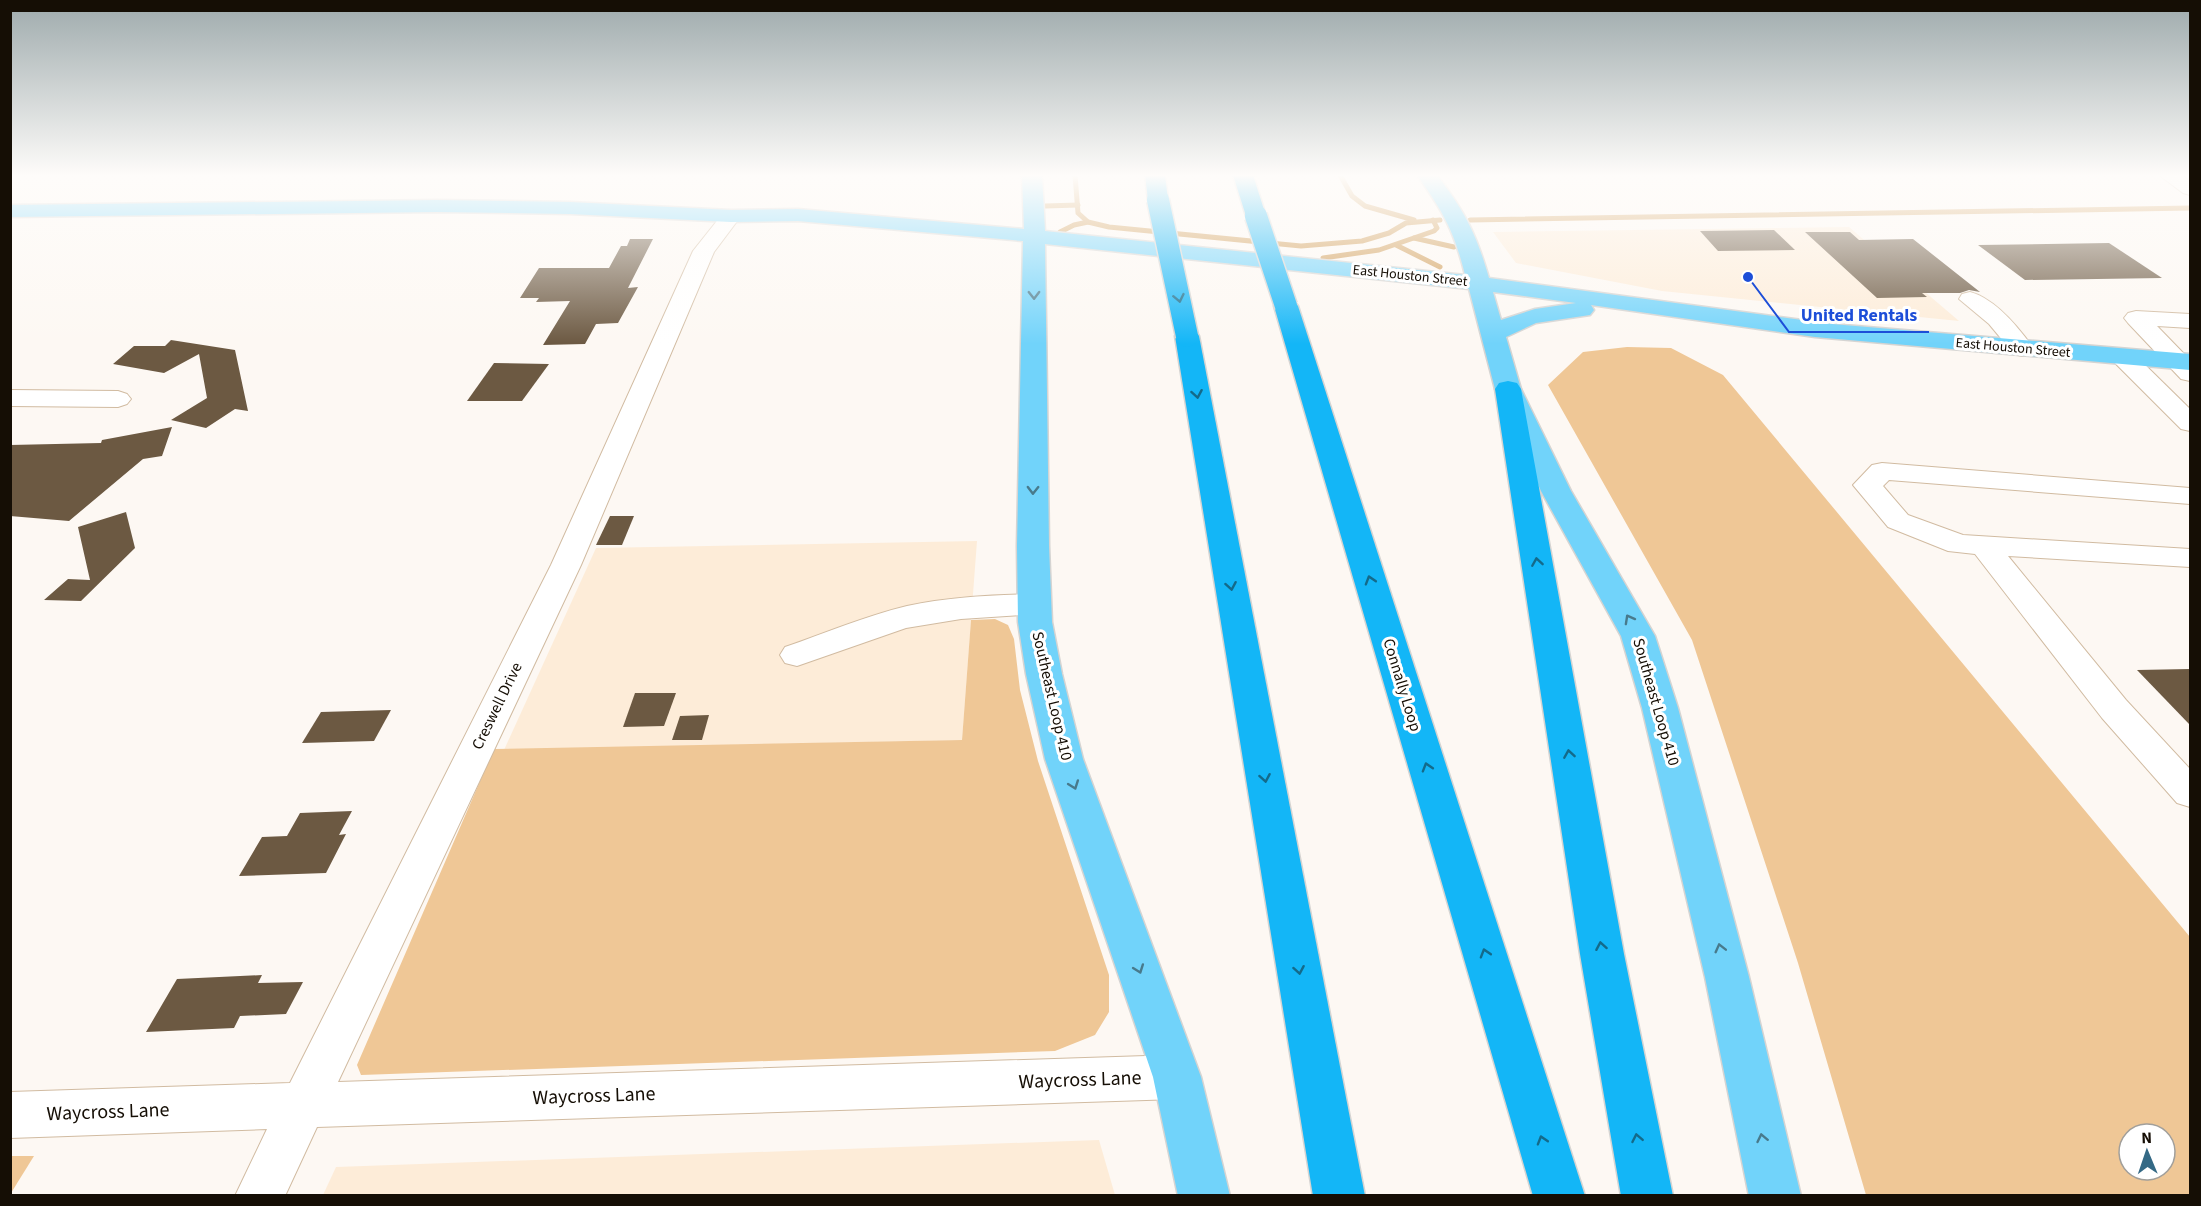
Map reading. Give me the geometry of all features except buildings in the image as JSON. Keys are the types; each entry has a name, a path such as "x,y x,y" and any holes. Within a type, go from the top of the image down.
{"highway":[{"path":"1165,231 1187,336 1339,1196"},
{"name":"Connally Loop","path":"1261,231 1559,1196"},
{"path":"1508,389 1602,954 1647,1196"}],"main road":[{"name":"Southeast Loop 410","path":"1023,231 1035,351 1033,546 1035,604 1044,674 1064,759 1177,1077 1204,1196"},
{"name":"East Houston Street","path":"1048,231 1484,307 1587,304 1836,332 2122,357 2186,366"},
{"name":"Southeast Loop 410","path":"1463,231 1508,389 1556,491 1638,636 1660,708 1727,976 1775,1196"},
{"path":"1467,240 1484,260 1508,274 1587,304"},
{"path":"1484,307 1507,325 1522,318 1587,304"}],"street":[{"name":"Creswell Drive","path":"259,1196 566,565 704,251 719,231"},
{"path":"1970,299 1997,319 2022,349"},
{"path":"2186,366 2136,318 2190,321"},
{"path":"2122,357 2190,423"},
{"path":"10,398 118,399"},
{"path":"2190,496 1882,471 1867,485 1898,521 1959,544 2190,558"},
{"path":"1983,545 2114,709 2190,793"},
{"path":"797,655 898,619 972,607 1035,604"},
{"name":"Waycross Lane","path":"10,1115 1177,1077"}],"shaded area":[{"path":"1854,231 1959,321 1662,291 1516,263 1493,232"},
{"path":"1627,347 1671,348 1723,375 2190,937 2190,1195 1866,1195 1798,963 1692,640 1548,385 1583,352"},
{"path":"977,541 962,740 504,750 596,548"},
{"path":"995,619 1008,625 1014,639 1020,690 1038,761 1109,975 1109,1012 1095,1035 1055,1051 361,1075 357,1065 494,749 962,740 971,620"},
{"path":"1099,1140 1115,1195 323,1195 336,1167"},
{"path":"10,1156 34,1156 11,1193"}],"waterway":[{"path":"1152,231 1301,246 1362,241 1392,231"},
{"path":"1323,258 1379,250 1433,231"},
{"path":"1414,238 1454,247"},
{"path":"1396,245 1440,267"}],"place":[{"name":"United Rentals","path":"1748,277"}]}
